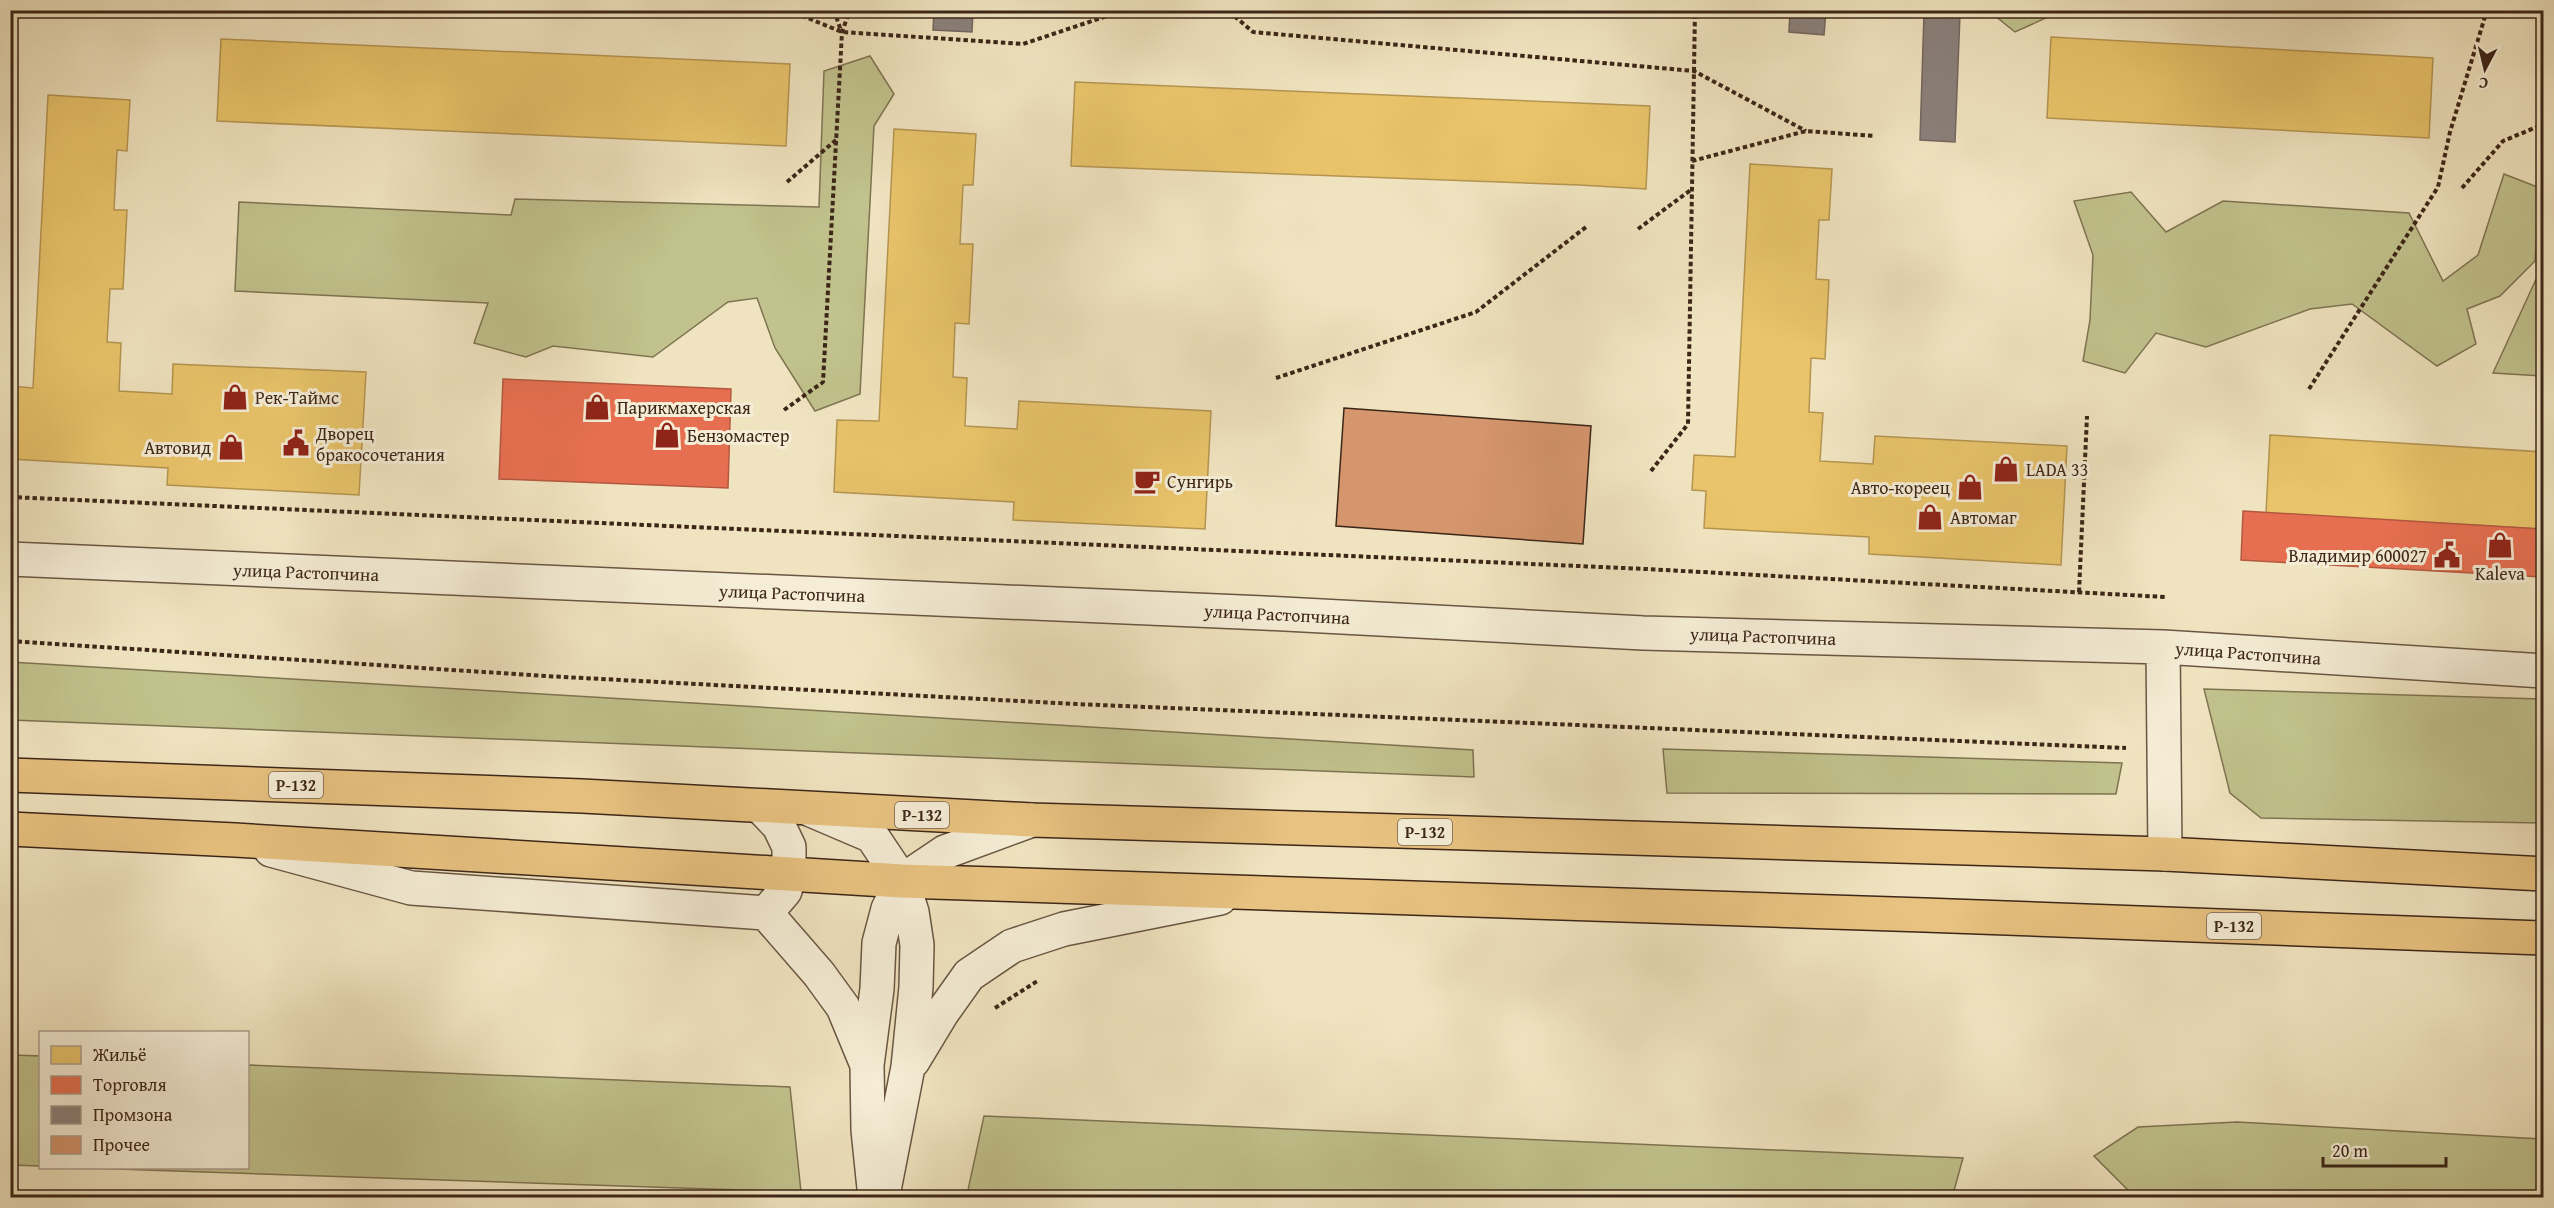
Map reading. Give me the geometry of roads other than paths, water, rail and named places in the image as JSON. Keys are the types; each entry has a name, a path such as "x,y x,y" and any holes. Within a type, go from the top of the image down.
{"highway":[{"name":"Р-132","path":"10,775 582,796 811,810 1032,819 2165,854 2544,874"},
{"name":"Р-132","path":"10,829 235,840 902,881 2544,938"}],"street":[{"name":"улица Растопчина","path":"10,559 1252,612 1643,633 2163,647 2544,671"},
{"path":"2163,647 2165,854"},
{"path":"760,806 779,826 789,847 789,874 784,891 766,914"},
{"path":"811,810 872,836 902,881 912,912 916,945 916,987 908,1067 883,1197"},
{"path":"875,1197 868,1130 867,1065 877,989 879,943 888,909 902,881 945,852 1032,819"},
{"path":"235,840 411,888 766,914 819,974 843,1007 867,1065"},
{"path":"908,1067 969,975 1012,946 1064,929 1250,892"}],"place":[{"name":"Рек-Таймс","path":"235,397"},
{"name":"Парикмахерская","path":"597,407"},
{"name":"Бензомастер","path":"667,435"},
{"name":"Дворец бракосочетания","path":"296,443"},
{"name":"Автовид","path":"231,447"},
{"name":"LADA 33","path":"2006,469"},
{"name":"Сунгирь","path":"1147,481"},
{"name":"Авто-кореец","path":"1970,487"},
{"name":"Автомаг","path":"1930,517"},
{"name":"Kaleva","path":"2500,545"},
{"name":"Владимир 600027","path":"2447,555"}]}
